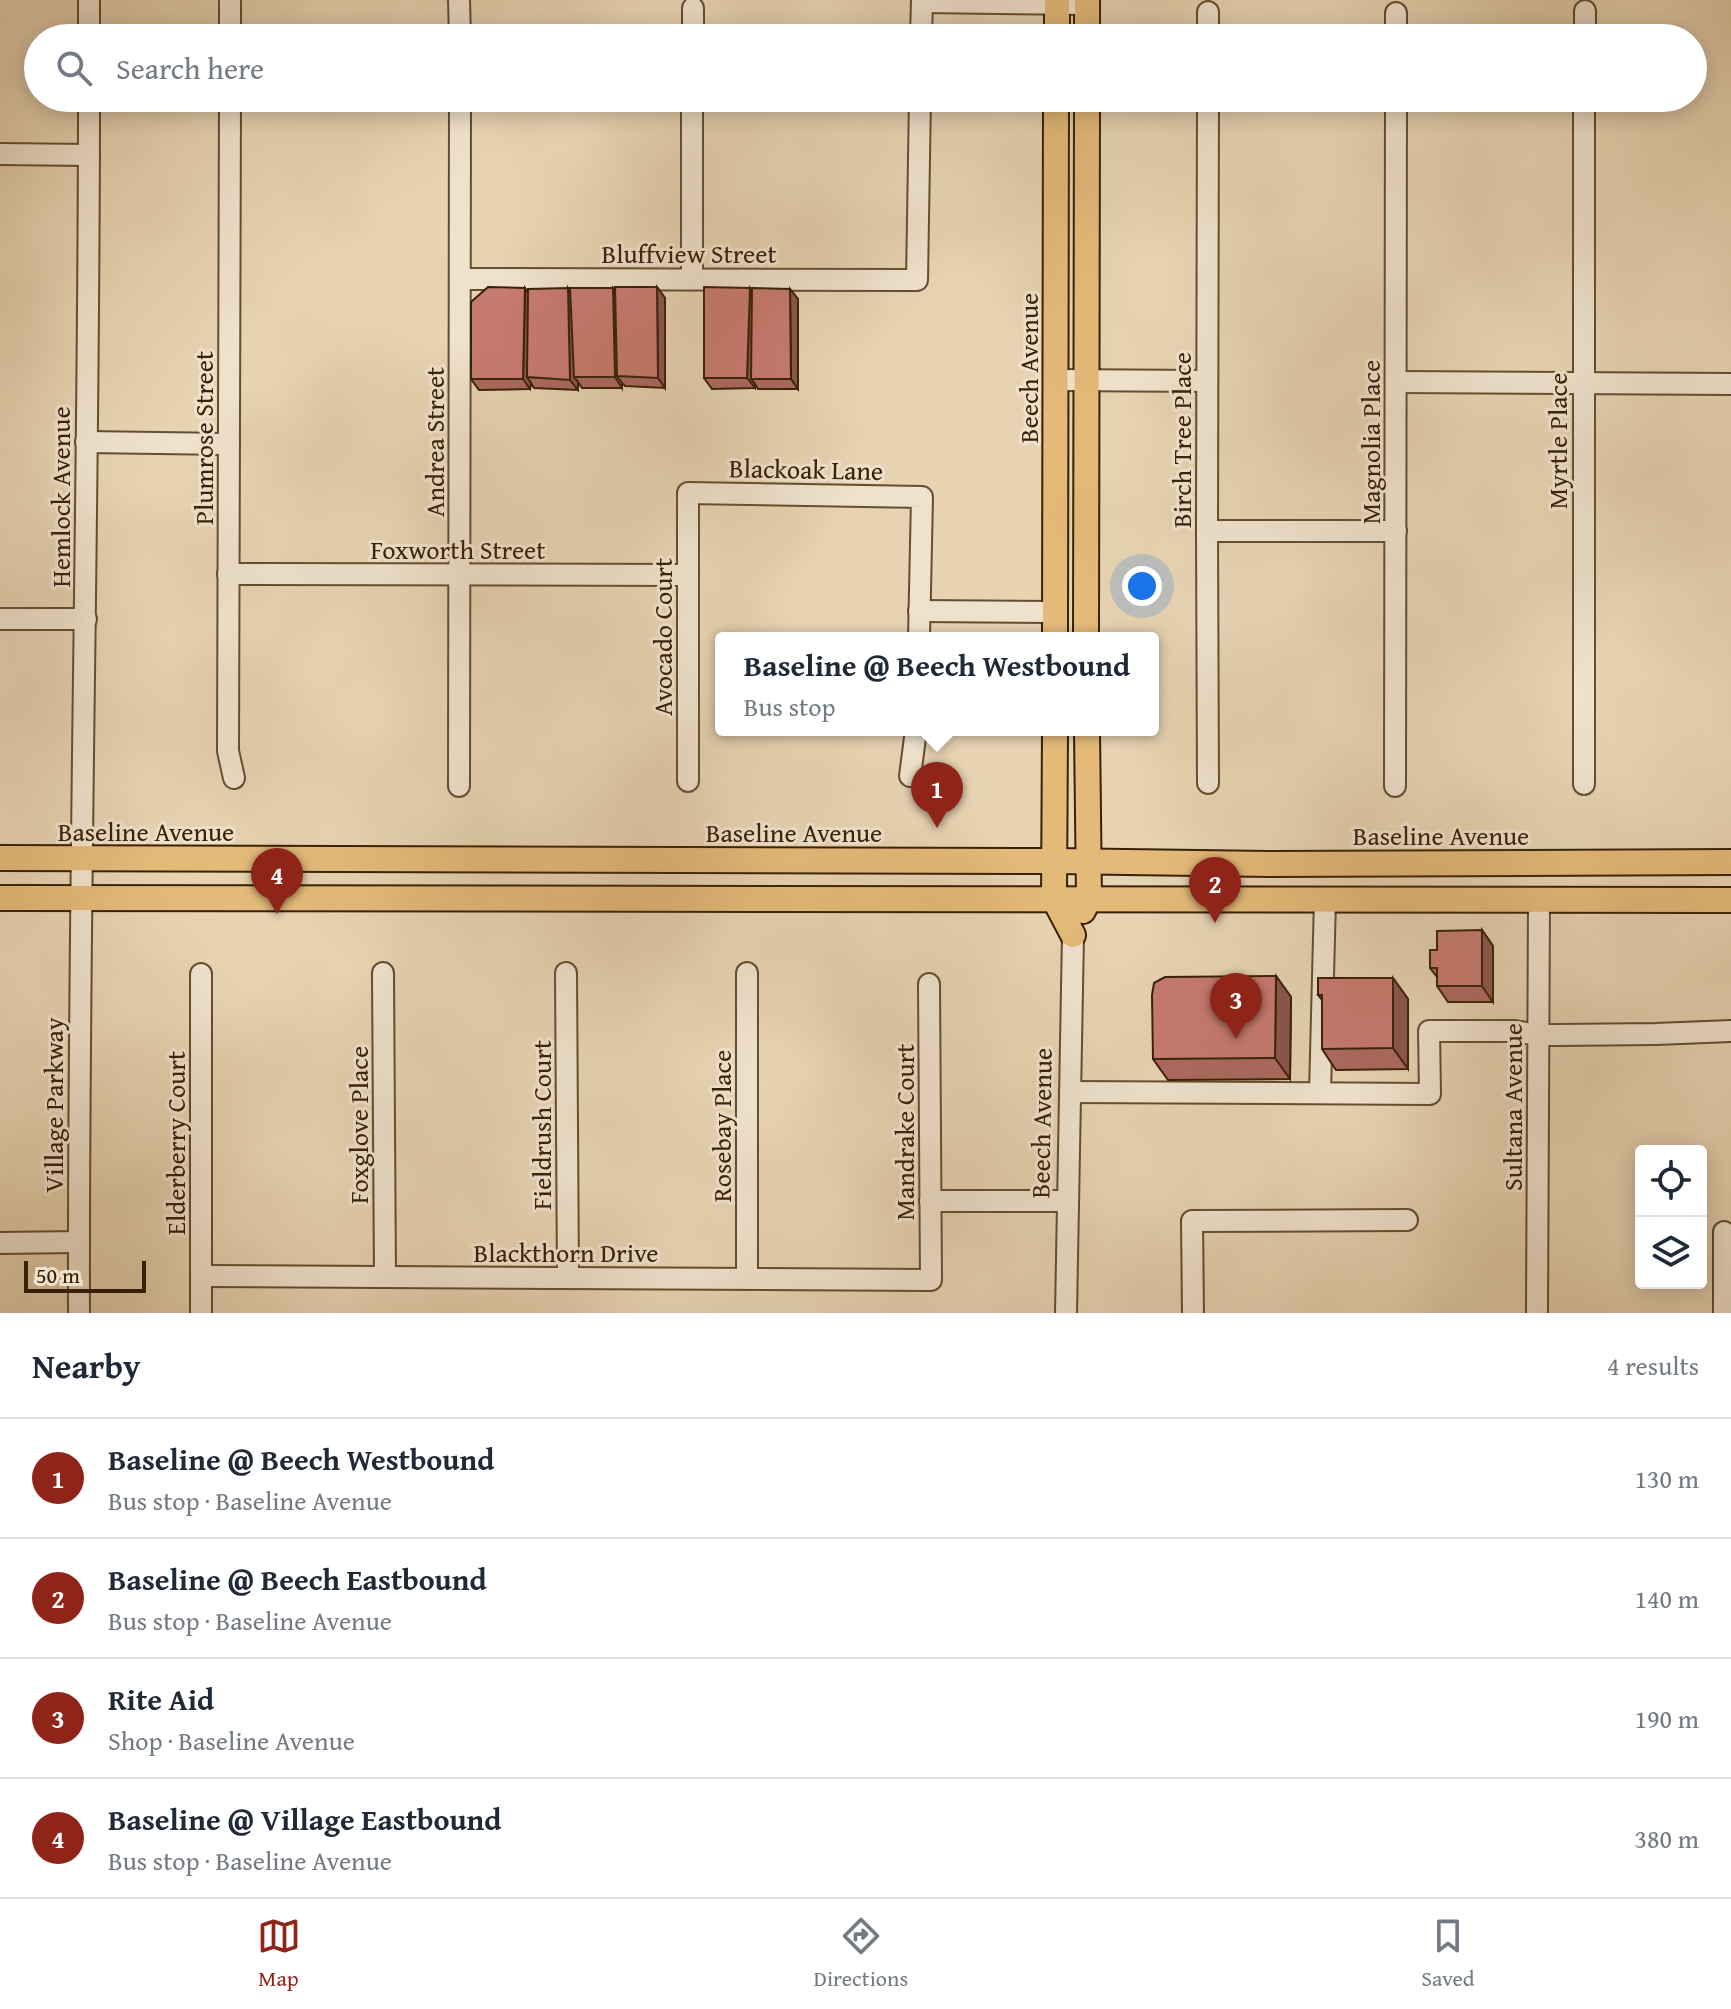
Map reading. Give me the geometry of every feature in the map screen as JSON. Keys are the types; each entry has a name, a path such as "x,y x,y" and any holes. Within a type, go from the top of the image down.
{"main road":[{"path":"1057,2 1057,24"},
{"path":"1087,2 1087,24"},
{"name":"Beech Avenue","path":"1055,632 1056,112"},
{"path":"1086,632 1087,112"},
{"name":"Beech Avenue","path":"1055,736 1054,899 1073,935"},
{"name":"Beech Avenue","path":"1073,935 1089,899 1087,736"},
{"name":"Baseline Avenue","path":"0,858 1254,864 1731,862"},
{"path":"0,898 1731,900"}],"street":[{"path":"89,0 89,24"},
{"path":"230,0 230,24"},
{"path":"459,0 460,24"},
{"path":"921,24 922,1 1087,2"},
{"path":"693,8 693,24"},
{"path":"1585,11 1585,24"},
{"path":"1208,12 1208,24"},
{"path":"1396,13 1396,24"},
{"name":"Hemlock Avenue","path":"80,897 86,619 89,112"},
{"name":"Plumrose Street","path":"230,112 228,751 234,778"},
{"name":"Andrea Street","path":"459,786 460,112"},
{"path":"692,112 692,279"},
{"name":"Bluffview Street","path":"460,279 917,280 920,112"},
{"name":"Birch Tree Place","path":"1208,112 1208,783"},
{"name":"Magnolia Place","path":"1395,786 1396,112"},
{"name":"Myrtle Place","path":"1584,112 1584,784"},
{"path":"0,154 89,155"},
{"path":"1055,380 1207,381"},
{"path":"1397,382 1731,384"},
{"path":"86,442 229,444"},
{"name":"Blackoak Lane","path":"688,493 922,497 919,611"},
{"name":"Avocado Court","path":"688,493 688,781"},
{"path":"1207,531 1396,531"},
{"name":"Foxworth Street","path":"228,574 688,575"},
{"path":"919,632 919,611 1055,612"},
{"path":"0,619 86,619"},
{"path":"910,776 915,736"},
{"name":"Village Parkway","path":"79,1313 80,897"},
{"path":"1320,1093 1325,899"},
{"name":"Sultana Avenue","path":"1537,1313 1539,901"},
{"name":"Beech Avenue","path":"1066,1313 1073,935"},
{"name":"Foxglove Place","path":"383,973 385,1277"},
{"name":"Fieldrush Court","path":"566,973 568,1278"},
{"name":"Rosebay Place","path":"747,973 747,1279"},
{"name":"Elderberry Court","path":"201,974 201,1313"},
{"name":"Mandrake Court","path":"929,984 931,1280"},
{"path":"1070,1092 1430,1094 1429,1031 1515,1031 1538,1035 1731,1031"},
{"path":"930,1201 1067,1201"},
{"path":"1193,1313 1192,1221 1407,1220"},
{"path":"1724,1232 1724,1313"},
{"path":"0,1243 79,1242"},
{"name":"Blackthorn Drive","path":"202,1276 931,1280"}],"building":[{"path":"488,287 525,288 523,379 471,379 471,302"},
{"path":"615,287 657,287 658,378 617,376"},
{"path":"704,287 750,288 747,378 704,378"},
{"path":"568,288 570,380 527,377 528,289"},
{"path":"570,288 613,288 615,377 574,377"},
{"path":"752,288 790,289 791,379 751,379"},
{"path":"1482,930 1482,986 1437,986 1437,968 1430,968 1430,950 1437,950 1437,931"},
{"path":"1276,976 1275,1058 1153,1059 1154,983 1165,977"},
{"path":"1318,978 1393,978 1393,1048 1322,1049 1322,995 1318,995"}],"place":[{"name":"Baseline @ Beech Westbound","path":"937,828"},
{"name":"Baseline @ Village Eastbound","path":"277,914"},
{"name":"Baseline @ Beech Eastbound","path":"1215,923"},
{"name":"Rite Aid","path":"1236,1039"}]}
